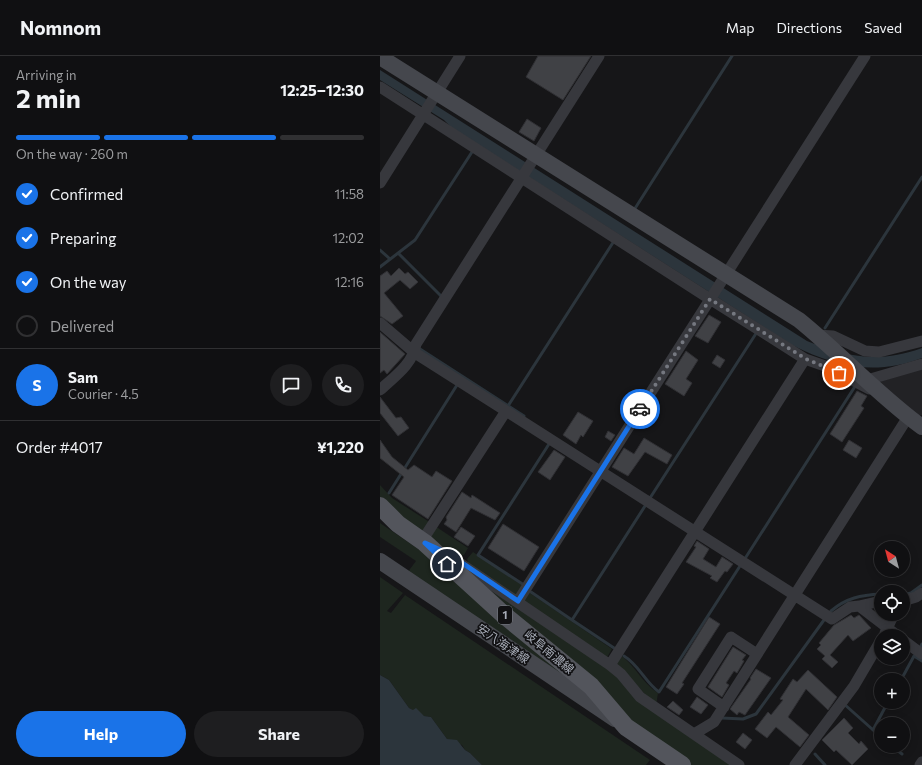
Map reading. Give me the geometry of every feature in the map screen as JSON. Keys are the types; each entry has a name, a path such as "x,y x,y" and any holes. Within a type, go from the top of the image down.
{"main road":[{"name":"岐阜南濃線","path":"380,506 398,524 423,542 504,615 590,686 626,727 682,765"}],"street":[{"path":"380,183 460,56"},
{"path":"380,390 411,360 415,353 416,344 599,56"},
{"path":"518,601 866,56"},
{"path":"380,57 434,96 533,159 723,278 783,310 821,338 883,395 918,422 795,595 714,722 694,734"},
{"path":"380,87 425,112 522,177 806,359 825,366 883,395"},
{"path":"380,323 415,353 601,470 832,619 850,607 874,603"},
{"path":"821,338 833,336 865,351 879,352 922,341"},
{"path":"610,665 806,359"},
{"path":"863,376 922,364"},
{"path":"506,411 423,542 449,554 610,665 621,674 640,697 739,765"},
{"path":"380,515 398,524"},
{"name":"安八海津線","path":"380,562 626,727"},
{"path":"910,599 922,593"},
{"path":"859,606 882,629"},
{"path":"724,707 698,689 706,676 731,637 757,654"},
{"path":"910,645 922,654"},
{"path":"795,765 854,686 874,652"}],"shaded area":[{"path":"380,70 807,341 850,355 878,357 907,353 922,348 922,358 905,364 872,368 840,364 808,353 792,345 380,80"},
{"path":"922,367 922,415 918,416 879,382"},
{"path":"380,485 392,498 431,523 421,533 385,503 380,497"},
{"path":"380,523 442,565 595,700 407,573 416,561 380,537"},
{"path":"435,526 468,548 464,555 457,557 432,539 431,533"},
{"path":"473,552 523,586 519,594 513,595 469,565 467,559"},
{"path":"456,562 618,675 732,765 691,765 634,726 574,667"},
{"path":"380,577 403,593 387,611 391,613 405,595 650,760 646,765 482,765 465,750 462,745 447,739 431,717 424,716 409,708 389,680 380,675"},
{"path":"527,591 612,649 606,659 524,604 524,596"},
{"path":"620,655 652,689 658,693 656,706 615,662"},
{"path":"380,675 389,680 409,708 413,710 416,708 424,716 431,717 447,739 457,740 465,750 482,765 380,765"}],"building":[{"path":"538,56 591,56 563,100 526,77"},
{"path":"527,119 541,128 534,141 519,132"},
{"path":"399,268 405,274 408,272 418,282 410,289 400,280 384,293 403,316 392,324 380,316 380,276 387,271 391,276"},
{"path":"709,315 721,322 708,343 695,336"},
{"path":"380,332 405,354 387,374 384,370 380,373"},
{"path":"686,351 698,360 686,379 692,383 684,396 665,384"},
{"path":"717,355 725,360 720,368 712,363"},
{"path":"857,391 867,396 861,406 864,408 842,442 830,434"},
{"path":"380,397 396,418 401,417 409,428 398,436 380,413"},
{"path":"578,412 593,421 583,437 581,435 576,444 563,435"},
{"path":"608,431 615,435 611,441 605,437"},
{"path":"644,438 672,455 667,464 645,452 628,476 612,467 624,448 634,454"},
{"path":"380,440 392,457 408,470 414,465 432,477 436,471 452,481 428,519 392,495 404,477 380,458"},
{"path":"849,440 862,448 856,458 843,450"},
{"path":"554,450 565,457 550,480 538,472"},
{"path":"462,492 471,498 472,495 500,513 495,520 471,508 456,532 444,524 447,520 446,517"},
{"path":"503,524 539,547 524,571 488,548"},
{"path":"461,527 475,536 468,546 454,537"},
{"path":"697,541 709,549 703,559 716,567 722,557 733,564 727,572 725,571 717,582 710,578 712,576 686,562 696,547 694,546"},
{"path":"851,615 854,618 859,615 871,628 853,641 848,635 830,655 838,662 832,668 822,659 825,656 817,649 821,645 819,643 834,625"},
{"path":"709,617 720,624 682,683 684,684 677,694 666,687"},
{"path":"733,647 746,655 742,660 744,661 737,673 734,671 726,683 729,685 722,697 708,687"},
{"path":"756,669 771,678 745,715 739,712 737,715 730,709 751,679 750,678"},
{"path":"808,670 837,697 828,710 806,689 788,717 809,735 800,747 776,727 767,738 755,729 768,712 771,715 783,700 780,699 793,679 797,682"},
{"path":"697,697 708,705 701,714 690,707"},
{"path":"673,701 683,710 679,715 667,707"},
{"path":"844,718 853,728 848,733 859,744 861,741 868,749 852,765 836,750 834,752 822,740"},
{"path":"743,733 752,740 745,749 736,742"}],"waterway":[{"path":"634,210 732,56"},
{"path":"380,267 415,240 472,152"},
{"path":"825,328 922,177"},
{"path":"508,406 614,241"},
{"path":"380,250 390,259"},
{"path":"398,253 441,297"},
{"path":"648,497 650,498 757,332"},
{"path":"420,349 524,416"},
{"path":"389,493 457,385"},
{"path":"746,557 854,388"},
{"path":"524,585 478,555 549,444"},
{"path":"614,648 572,620 645,506"},
{"path":"624,656 634,664 659,692 740,566"},
{"path":"910,593 922,585"},
{"path":"531,592 572,620"},
{"path":"831,611 848,600 874,594"},
{"path":"722,718 743,719 756,714 824,620"},
{"path":"905,673 914,656 922,661"},
{"path":"844,704 874,731"},
{"path":"873,730 884,709"},
{"path":"815,754 825,765"}],"way so far":[{"path":"640,409 710,299 806,359 839,373"}],"route":[{"path":"447,564 425,543 449,554 518,601 640,409"}]}
